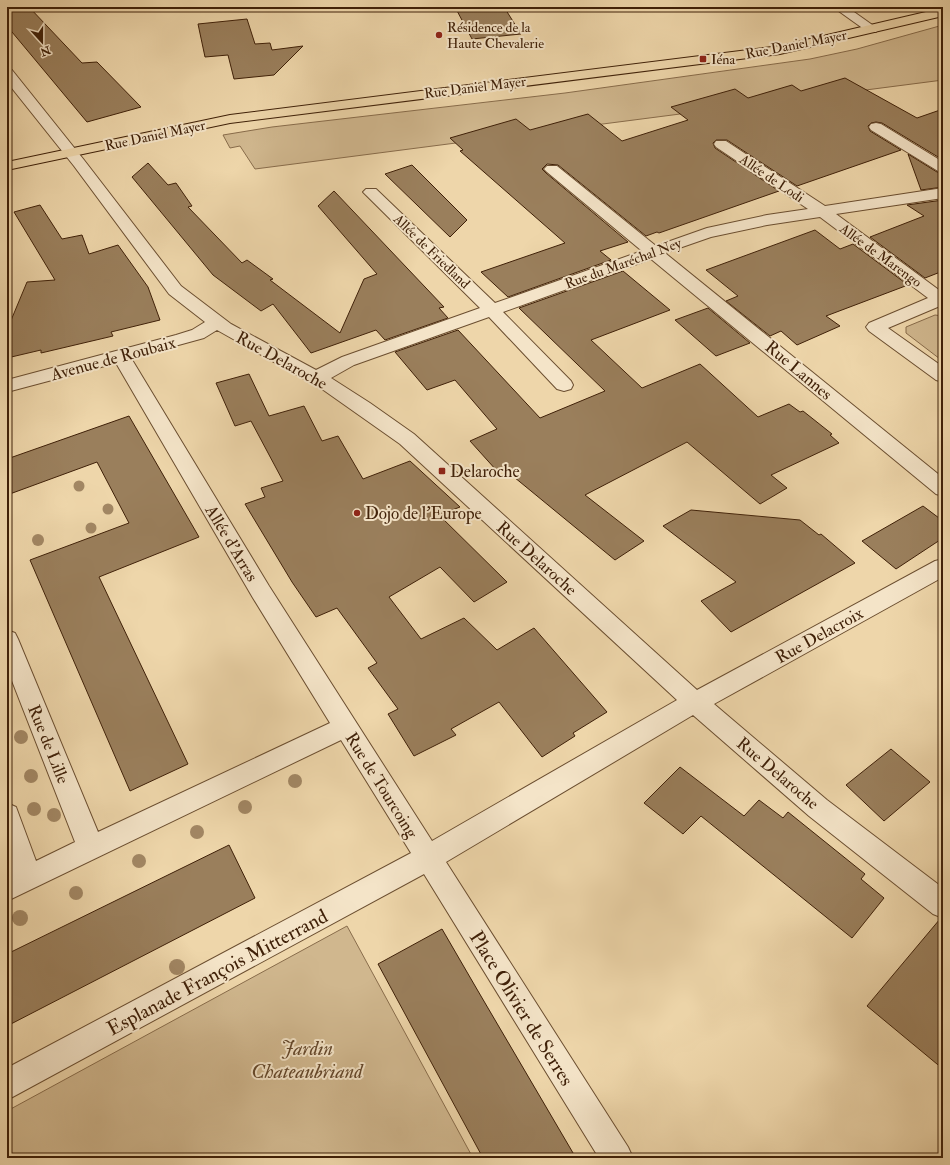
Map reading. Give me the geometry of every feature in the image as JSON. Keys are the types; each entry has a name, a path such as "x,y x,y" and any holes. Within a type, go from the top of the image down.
{"main road":[{"name":"Rue Daniel Mayer","path":"7,166 230,119 780,50 943,12"}],"street":[{"path":"839,7 872,29"},
{"name":"Rue Delaroche","path":"7,73 70,152 175,290 216,323 359,403 408,439 696,703 818,808 943,905"},
{"path":"876,127 943,168"},
{"name":"Allée de Lodi","path":"721,144 822,212"},
{"name":"Rue Lannes","path":"552,169 943,489"},
{"name":"Allée de Friedland","path":"372,192 492,310 564,385"},
{"name":"Rue du Maréchal Ney","path":"316,378 348,361 707,233 767,220 943,193"},
{"name":"Allée de Marengo","path":"822,212 942,300"},
{"name":"Allée de Marengo","path":"942,300 875,327 943,376"},
{"name":"Avenue de Roubaix","path":"7,386 198,334 216,323"},
{"name":"Allée d'Arras","path":"121,356 261,592 345,727"},
{"name":"Rue Delacroix","path":"696,703 943,567"},
{"name":"Rue de Lille","path":"7,639 91,848"},
{"path":"428,858 696,703"},
{"name":"Rue de Tourcoing","path":"18,883 345,727 428,858"},
{"path":"7,815 18,883"},
{"name":"Esplanade François Mitterrand","path":"7,1085 428,858"},
{"name":"Place Olivier de Serres","path":"428,858 617,1158"}],"green space":[{"path":"943,25 943,80 255,169 240,146 230,148 223,135 272,127 565,93 810,59 857,49"},
{"path":"935,315 943,316 943,359 940,359 906,333 906,327"},
{"name":"Jardin Chateaubriand","path":"347,926 473,1158 7,1158 7,1111"}],"building":[{"path":"7,7 29,7 82,63 97,62 141,107 87,122 7,26"},
{"path":"455,7 504,7 521,34 472,39"},
{"path":"247,19 255,44 270,43 272,50 303,46 274,75 234,79 228,55 205,57 198,24"},
{"path":"845,78 917,118 943,109 943,160 882,123 876,122 871,123 868,126 870,131 901,150 797,186 727,140 716,140 713,143 715,148 779,191 659,233 657,232 646,236 558,165 547,164 542,169 546,173 628,242 600,251 611,260 508,297 481,272 565,243 460,151 463,150 450,138 516,119 530,130 588,114 622,141 688,120 671,107 735,89 748,98 792,85 801,91"},
{"path":"908,154 937,172 943,173 943,187 921,190"},
{"path":"148,163 168,185 176,183 192,206 188,207 242,263 247,260 273,279 270,280 340,333 364,279 377,274 318,206 334,191 444,307 439,308 448,318 385,340 376,330 311,353 273,304 261,311 213,275 132,177"},
{"path":"412,165 467,220 450,237 385,174"},
{"path":"943,200 943,271 925,278 870,237 924,216 907,205"},
{"path":"40,205 62,239 82,235 89,254 118,245 148,287 160,320 111,332 113,336 41,353 41,350 7,358 7,330 27,282 55,280 14,212"},
{"path":"815,230 840,249 853,244 908,285 826,316 840,326 797,345 781,331 770,336 726,301 738,296 706,270"},
{"path":"623,271 670,310 591,340 642,388 700,364 758,417 789,404 800,412 803,411 832,434 830,435 839,443 771,475 787,488 760,504 687,442 585,495 644,541 615,560 503,468 497,471 470,441 497,429 455,380 427,390 395,352 458,330 540,418 605,391 519,308"},
{"path":"708,308 750,343 716,356 675,320"},
{"path":"249,374 269,416 304,406 322,441 338,436 363,479 410,461 460,507 439,515 507,582 474,602 440,567 389,597 421,639 464,618 497,650 534,628 607,712 573,733 575,736 542,757 499,702 451,729 456,735 414,756 388,714 398,709 368,668 377,663 337,608 316,617 292,582 245,504 265,497 261,488 283,481 251,421 235,426 216,383"},
{"path":"129,416 199,537 99,577 188,764 130,791 30,560 129,523 97,462 7,495 7,459"},
{"path":"923,506 943,521 943,538 896,569 862,541"},
{"path":"691,510 800,520 819,535 821,534 855,563 731,632 701,601 736,582 663,526"},
{"path":"891,749 930,782 884,821 846,785"},
{"path":"680,767 744,816 759,800 783,818 788,812 865,874 861,879 884,898 852,938 701,816 683,834 644,803"},
{"path":"229,845 255,898 7,1026 7,954"},
{"path":"940,919 943,919 943,1069 867,1006"},
{"path":"442,929 576,1158 483,1158 378,964"}],"place":[{"name":"Résidence de la Haute Chevalerie","path":"439,35"},
{"name":"Iéna","path":"703,59"},
{"name":"Delaroche","path":"442,471"},
{"name":"Dojo de l'Europe","path":"357,513"}]}
